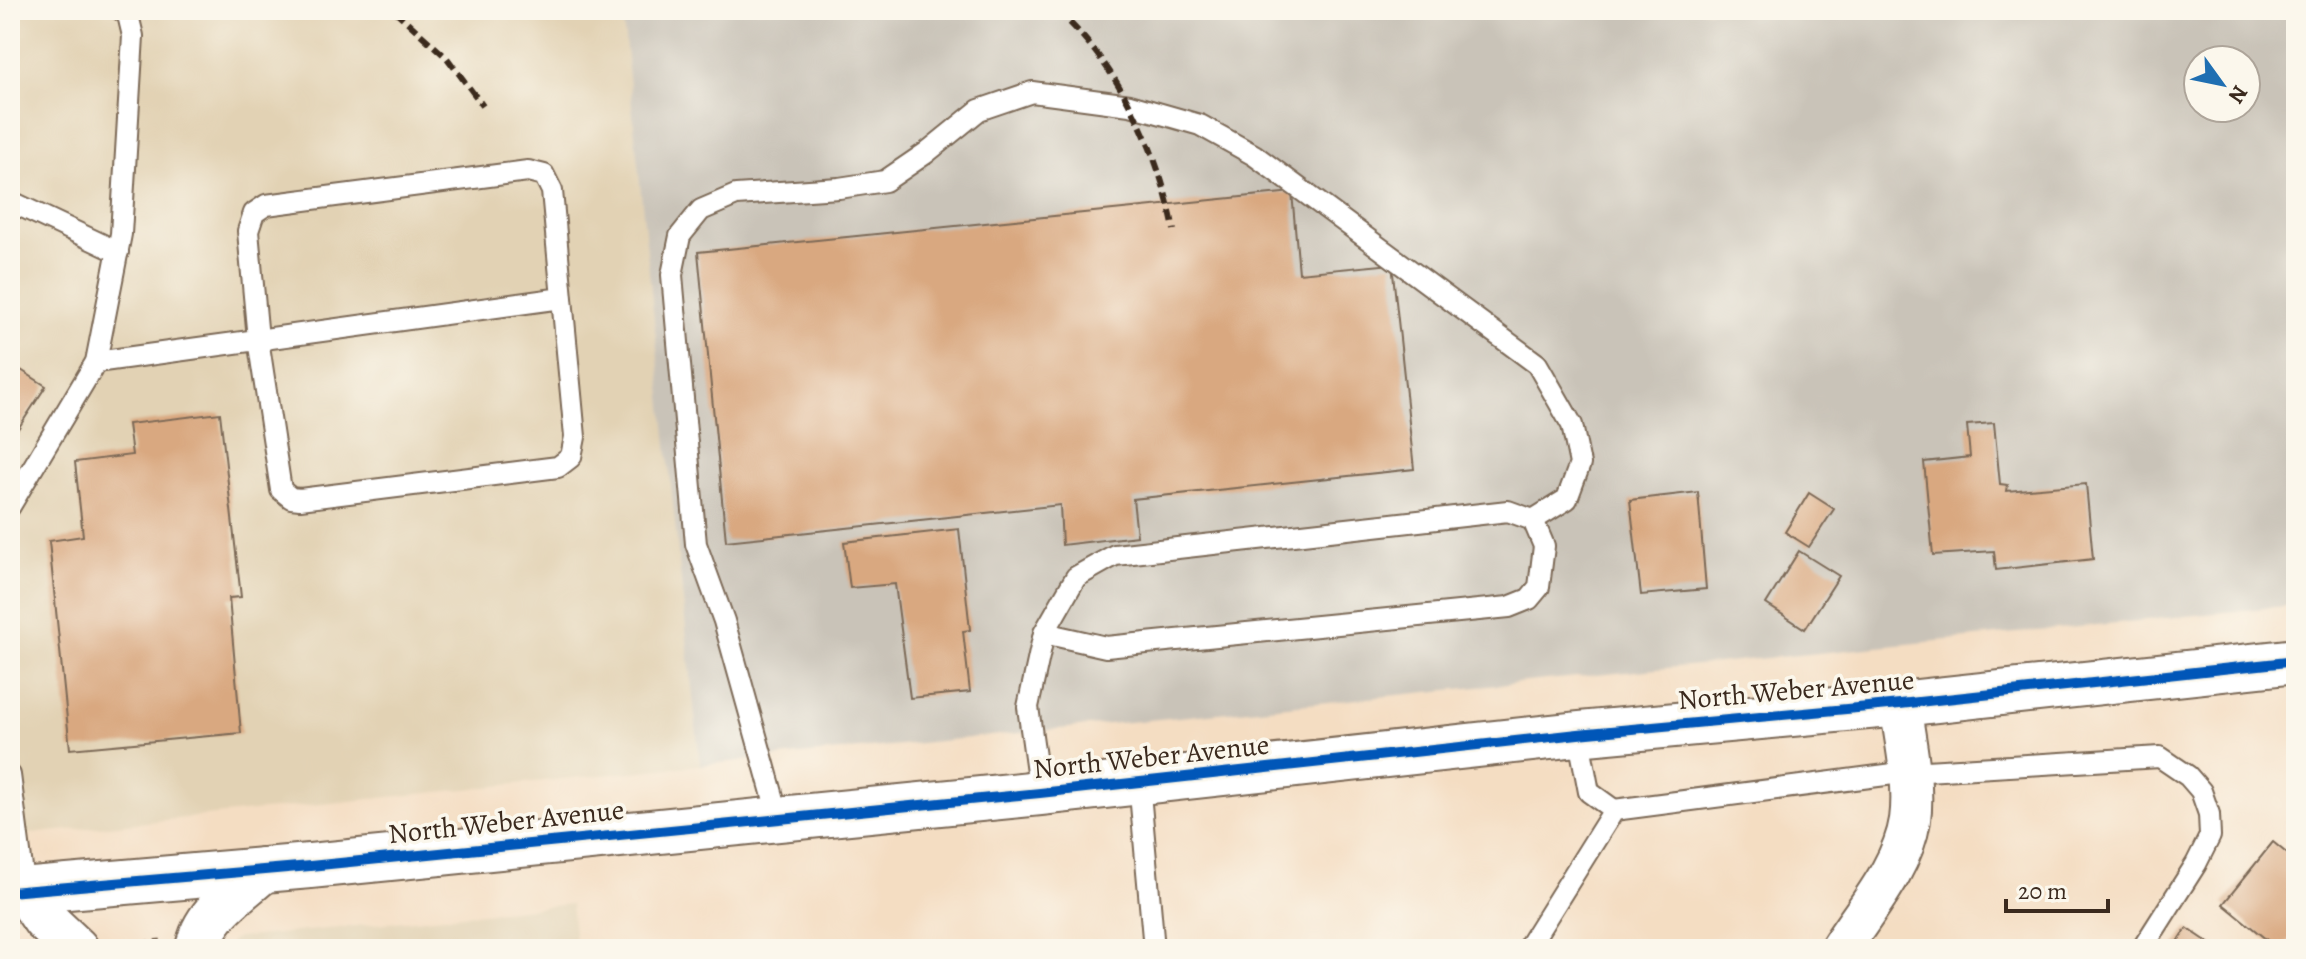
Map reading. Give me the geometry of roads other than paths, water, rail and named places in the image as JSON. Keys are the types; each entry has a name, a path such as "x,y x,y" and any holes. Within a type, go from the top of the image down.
{"main road":[{"name":"North Weber Avenue","path":"17,892 1040,793 1578,734 1900,704 2296,661"},
{"path":"184,944 263,870"},
{"path":"17,892 76,949"}],"street":[{"path":"1840,949 1896,862 1910,820 1909,772 1900,704"}],"lane":[{"path":"10,506 96,362 118,252 133,36 128,15 121,10"},
{"path":"779,818 724,621 696,544 672,275 680,236 701,210 736,195 839,188 885,181 979,110 1032,92 1130,105 1200,125 1254,155 1537,364 1572,425 1580,464 1567,499 1533,520"},
{"path":"528,171 544,175 552,191 562,298 575,437 571,457 558,467 300,499 291,498 281,490 258,339 248,231 254,213 266,205 528,171"},
{"path":"10,201 118,252"},
{"path":"96,362 562,298"},
{"path":"1040,793 1028,707 1044,633 1076,577 1115,555 1508,511 1533,520 1544,546 1539,587 1529,599 1509,607 1106,647 1044,633"},
{"path":"1578,734 1589,792 1614,810 1909,772 2160,757 2188,776 2201,791 2209,814 2210,836 2196,864 2142,949"},
{"path":"10,775 17,892"},
{"path":"1139,782 1154,949"},
{"path":"1527,949 1614,810"}],"railway":[{"path":"394,10 447,58 483,106"},
{"path":"1057,10 1099,57 1133,111 1158,169 1174,230"}]}
